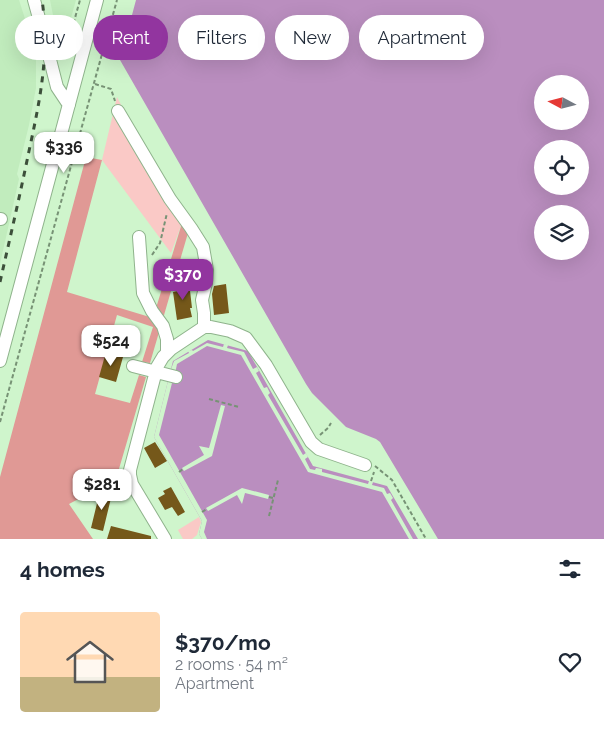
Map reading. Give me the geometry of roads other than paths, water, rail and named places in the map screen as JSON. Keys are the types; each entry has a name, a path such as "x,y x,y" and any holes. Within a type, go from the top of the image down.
{"street":[{"path":"34,0 57,87 69,105"},
{"path":"0,361 97,0"},
{"path":"118,111 170,199 203,247 207,270 202,300 204,327"},
{"path":"138,238 143,293 152,311 163,326 168,339 167,353"},
{"path":"164,539 132,484 130,475 160,362 167,353 204,327 230,331 246,338 266,365 311,442 319,449 365,465"},
{"path":"133,366 176,377"}],"railway":[{"path":"0,282 33,132 43,76 45,39 42,0"}]}
